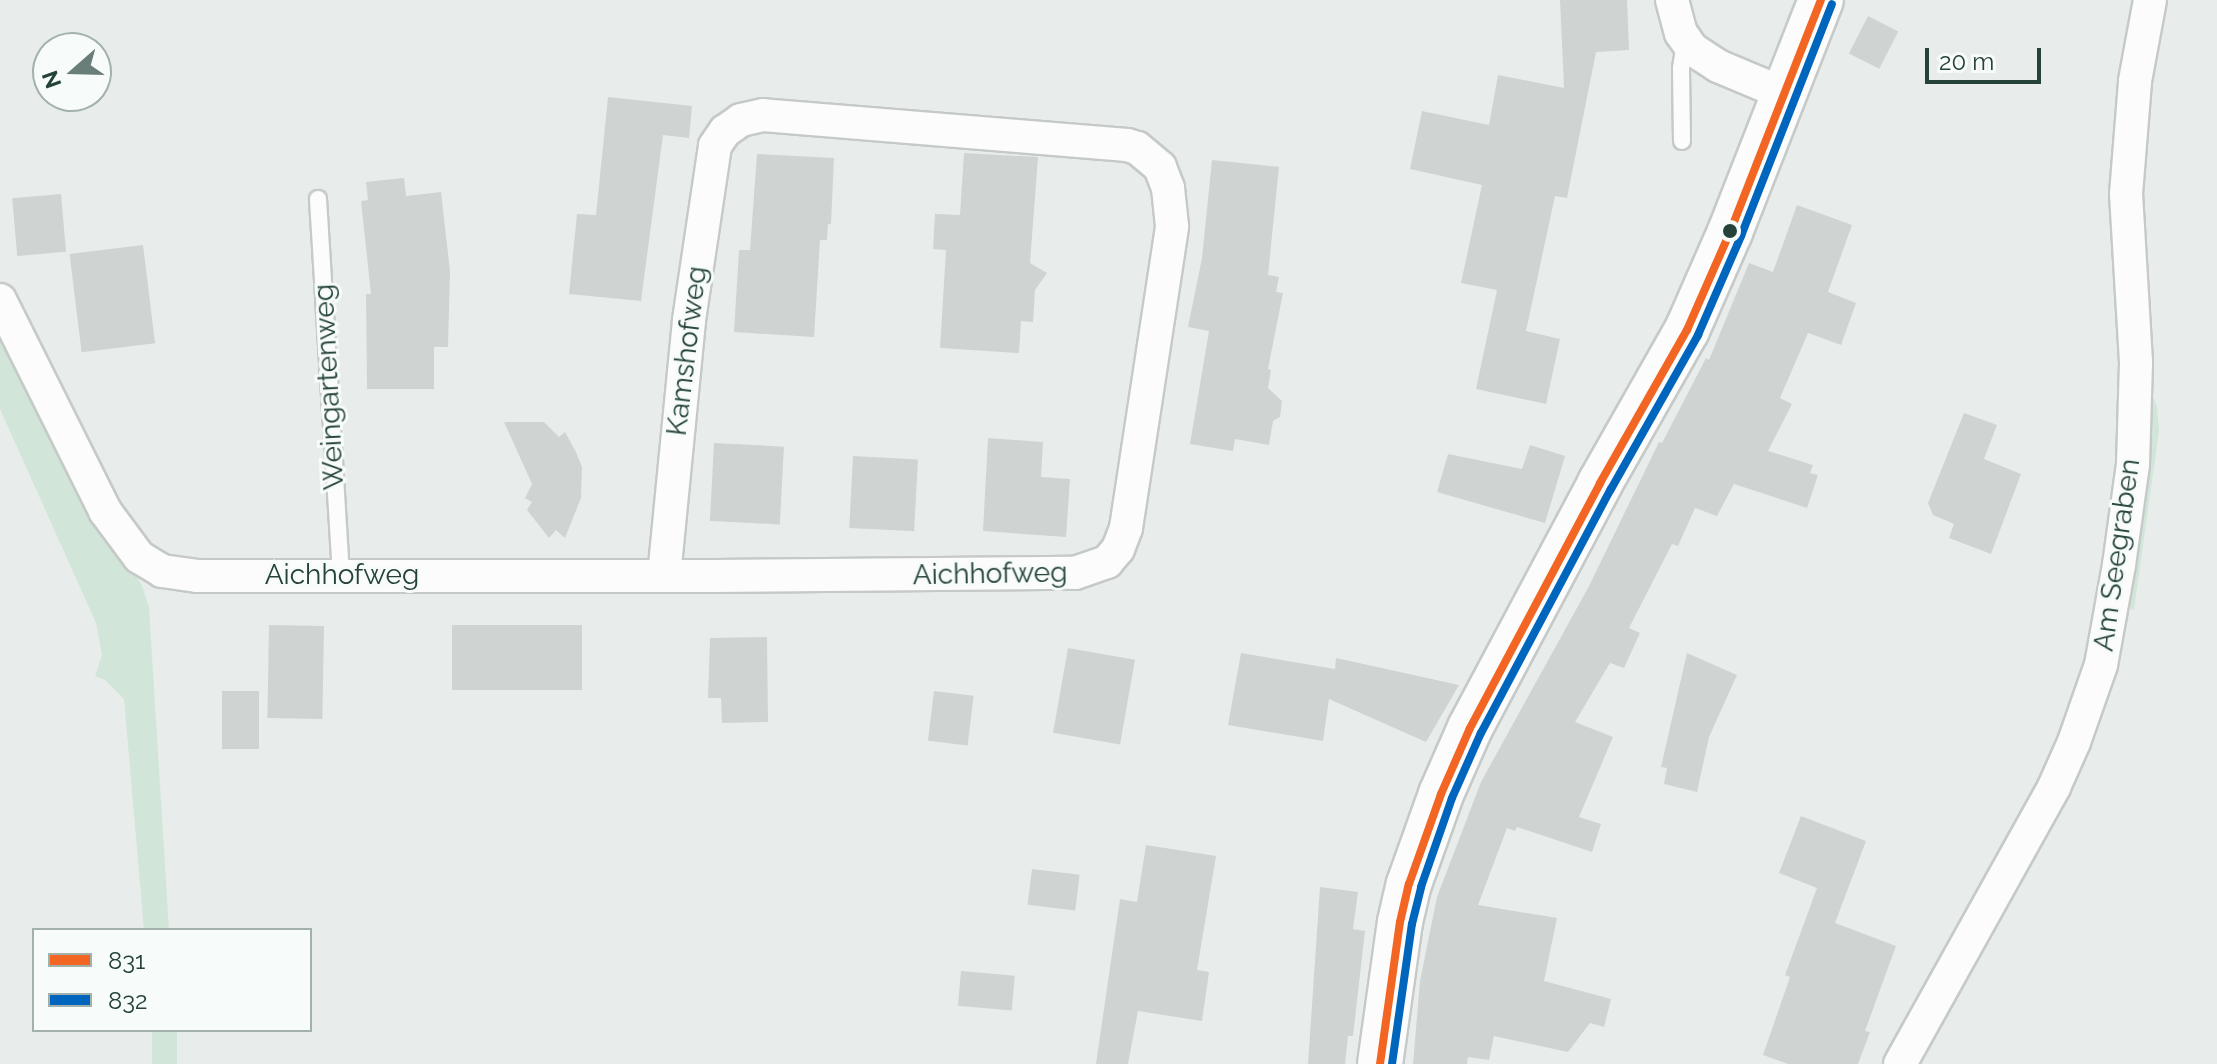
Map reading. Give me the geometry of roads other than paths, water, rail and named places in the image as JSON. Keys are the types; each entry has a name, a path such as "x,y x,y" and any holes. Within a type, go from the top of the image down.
{"main road":[{"path":"1380,1064 1391,972 1406,896 1446,781 1470,728 1600,483 1687,330 1821,0"}],"street":[{"path":"1672,0 1685,42 1718,66 1785,94"},
{"name":"Am Seegraben","path":"1900,1064 2054,787 2074,742 2101,665 2133,464 2136,362 2126,194 2135,81 2150,0"},
{"name":"Aichhofweg","path":"0,300 105,511 139,557 162,571 197,576 1053,575 1093,570 1107,562 1118,549 1126,528 1172,226 1168,188 1160,167 1137,148 1127,145 763,115 741,120 725,131"},
{"name":"Kamshofweg","path":"664,575 689,321 715,146 725,131"}],"lane":[{"path":"1682,141 1681,68 1685,42"},
{"name":"Weingartenweg","path":"318,199 341,575"}]}
